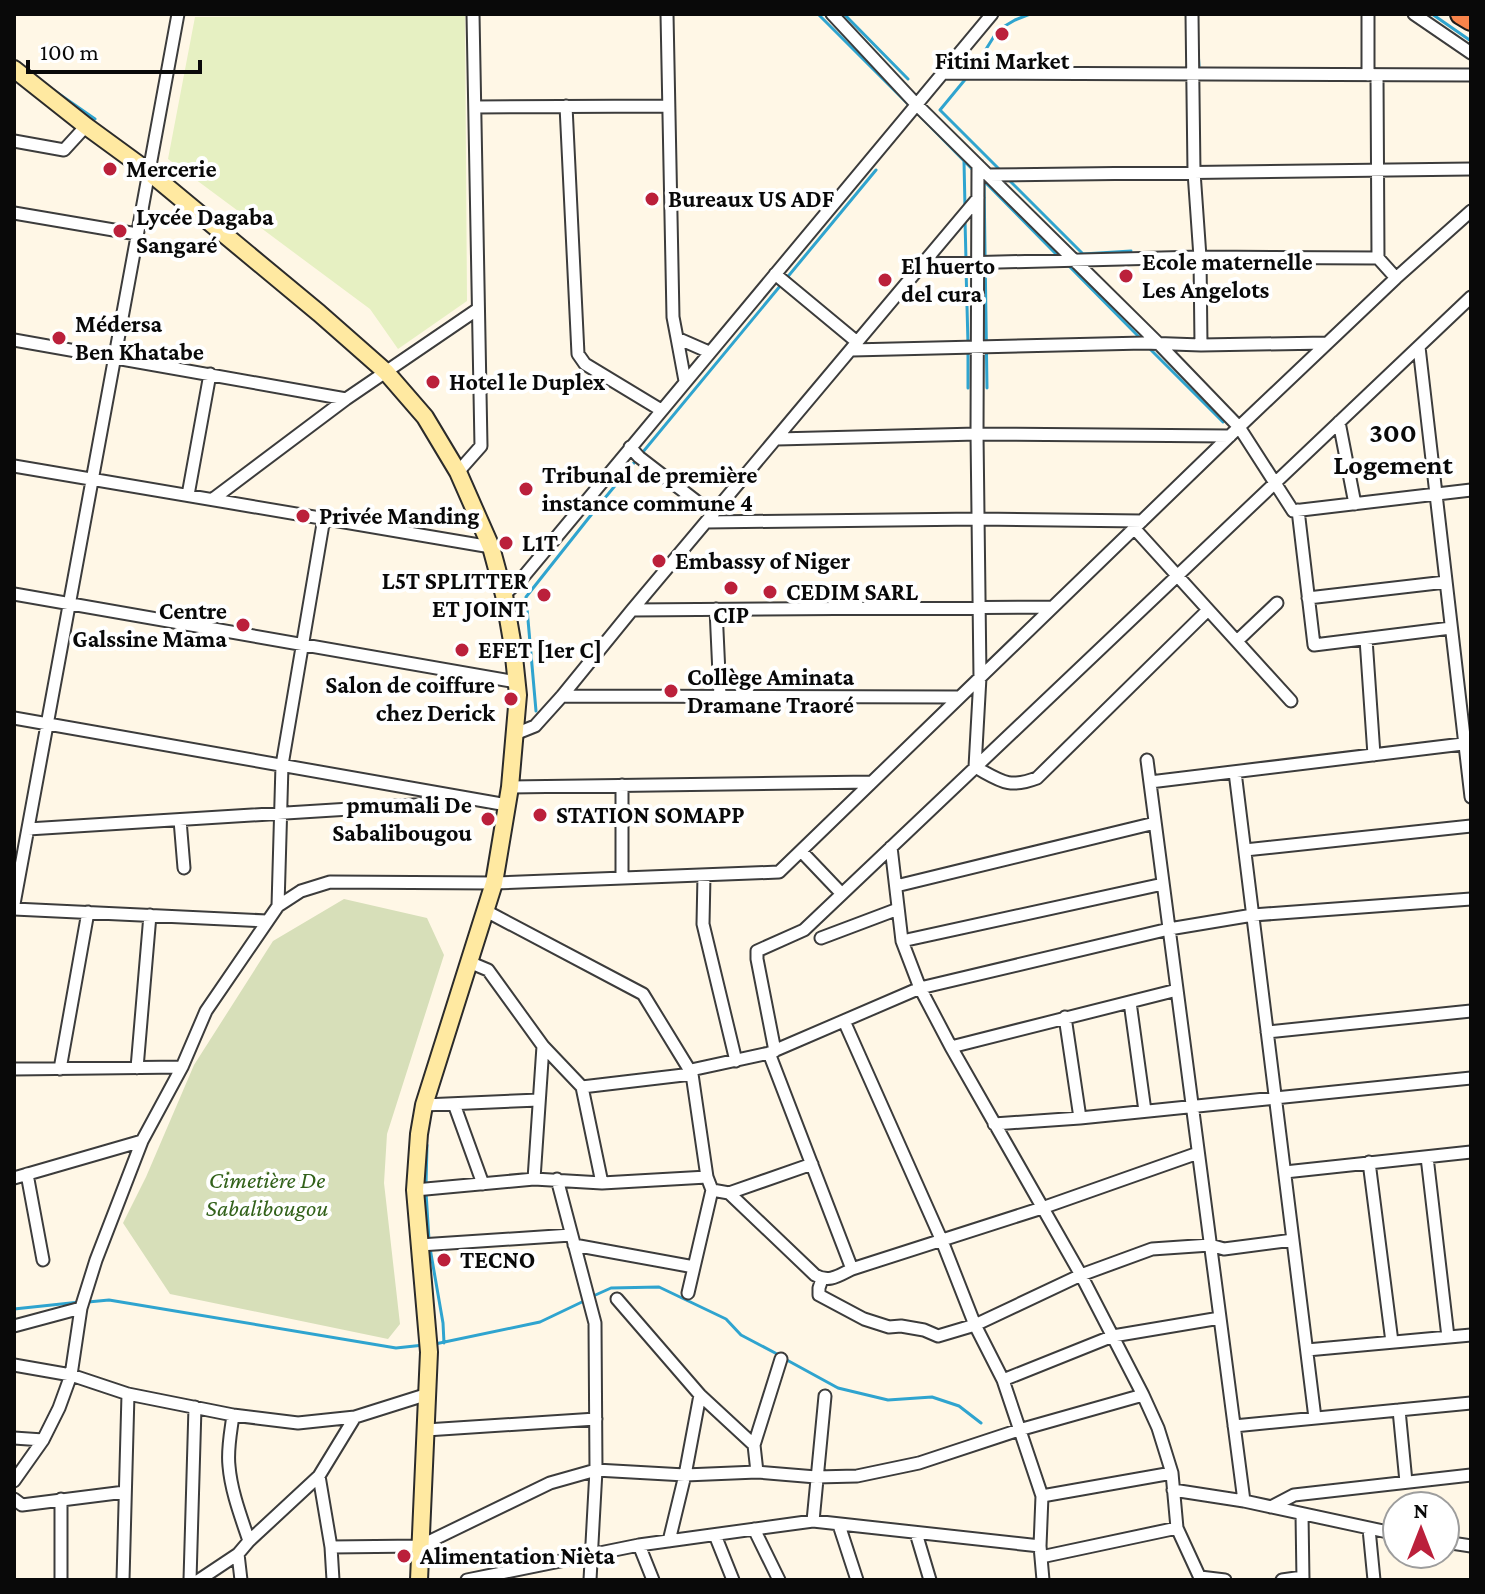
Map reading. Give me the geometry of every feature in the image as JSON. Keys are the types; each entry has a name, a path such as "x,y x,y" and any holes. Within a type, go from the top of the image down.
{"highway":[{"path":"1461,14 1471,17"}],"main road":[{"path":"14,69 149,172 386,372 425,417 458,472 491,547 504,595 518,695 510,787 494,883 424,1105 419,1134 415,1190 429,1346 419,1580"}],"street":[{"path":"178,14 47,724 22,837 14,907 267,921"},
{"path":"458,472 481,446 473,14"},
{"path":"667,14 673,317 685,381"},
{"path":"832,14 916,104 1239,427 1293,511 1471,490"},
{"path":"504,595 524,576 992,14"},
{"path":"1192,14 1201,345"},
{"path":"1368,14 1377,170 1378,258 1396,278"},
{"path":"1414,14 1471,53"},
{"path":"944,73 1471,75"},
{"path":"566,106 578,354 585,364 661,410"},
{"path":"475,107 668,106"},
{"path":"14,144 64,150 86,126"},
{"path":"975,767 980,677 978,165"},
{"path":"988,175 1471,169"},
{"path":"515,734 535,726 562,696 978,198"},
{"path":"14,1481 43,1440 59,1408 71,1375 81,1308 142,1141 182,1067 206,1011 278,906 301,891 330,882 494,883 779,872 1239,427 1471,211"},
{"path":"14,213 137,234"},
{"path":"923,264 1200,257 1378,258"},
{"path":"775,274 855,346 977,348 1327,343"},
{"path":"852,1269 772,1052 757,951 804,930 1471,297"},
{"path":"213,499 346,399 478,309"},
{"path":"677,338 709,352"},
{"path":"14,340 346,399"},
{"path":"1419,347 1451,628 1468,744 1471,797"},
{"path":"188,495 210,374"},
{"path":"1339,422 1355,504"},
{"path":"777,439 977,434 1230,436"},
{"path":"630,447 710,518 978,519 1138,525"},
{"path":"14,466 491,547"},
{"path":"1298,510 1314,645 1451,628"},
{"path":"278,906 282,765 324,518"},
{"path":"1138,525 1177,576 1291,701"},
{"path":"1308,598 1446,582"},
{"path":"14,594 516,682"},
{"path":"1237,641 1277,603"},
{"path":"632,610 1053,607"},
{"path":"716,609 720,696"},
{"path":"975,767 1006,784 1037,778 1208,610"},
{"path":"1366,639 1374,755"},
{"path":"562,696 959,697"},
{"path":"14,718 507,805"},
{"path":"1150,782 1468,744"},
{"path":"1147,760 1244,1501"},
{"path":"1235,772 1315,1418"},
{"path":"510,787 872,782"},
{"path":"622,785 622,878"},
{"path":"22,837 180,820 479,800"},
{"path":"180,820 184,868"},
{"path":"896,886 1155,823"},
{"path":"1245,850 1471,826"},
{"path":"891,847 902,941 920,988 1081,1275 1143,1395 1158,1428 1172,1473 1177,1528 1201,1578 1225,1580"},
{"path":"801,851 842,894"},
{"path":"704,875 703,924 736,1061"},
{"path":"902,941 1163,884"},
{"path":"582,1087 692,1072 772,1052 920,988 1169,929 1253,915 1471,899"},
{"path":"821,938 898,909"},
{"path":"486,911 643,994 692,1072 707,1177 712,1190 688,1293"},
{"path":"60,1069 88,912"},
{"path":"137,1068 150,915"},
{"path":"469,962 488,970 543,1046 582,1087 602,1183"},
{"path":"951,1047 1177,990"},
{"path":"1130,1002 1145,1111"},
{"path":"1267,1032 1471,1011"},
{"path":"1065,1017 1080,1118"},
{"path":"844,1021 942,1241 975,1325 1003,1380 1042,1496 1043,1580"},
{"path":"534,1179 543,1046"},
{"path":"14,1069 182,1067"},
{"path":"994,1124 1471,1078"},
{"path":"424,1105 539,1100"},
{"path":"454,1104 483,1184"},
{"path":"14,1178 142,1141"},
{"path":"1285,1172 1471,1152"},
{"path":"729,1193 815,1275 830,1280 852,1269 1042,1208 1198,1153"},
{"path":"1427,1157 1448,1337"},
{"path":"1369,1162 1392,1342"},
{"path":"712,1190 729,1193 812,1164"},
{"path":"27,1174 43,1260"},
{"path":"415,1190 534,1179 602,1183 707,1177"},
{"path":"557,1179 595,1323 596,1470 590,1580"},
{"path":"420,1245 573,1240 694,1267"},
{"path":"822,1279 819,1295 864,1319 889,1327 924,1330 938,1336 975,1325 1081,1275 1152,1249 1210,1245 1224,1249 1293,1240"},
{"path":"617,1299 700,1395 754,1445"},
{"path":"14,1326 81,1308"},
{"path":"1003,1380 1113,1336 1220,1318"},
{"path":"1307,1350 1471,1335"},
{"path":"757,1472 754,1445 781,1359"},
{"path":"14,1365 71,1375 128,1394 233,1415 298,1423 355,1417 428,1394"},
{"path":"123,1580 128,1394"},
{"path":"669,1541 700,1395"},
{"path":"331,1547 420,1546 550,1483 596,1470 685,1475 757,1472 816,1477 857,1476 919,1463 1019,1430 1143,1395"},
{"path":"813,1521 825,1396"},
{"path":"1234,1426 1471,1403"},
{"path":"190,1580 195,1407"},
{"path":"1399,1410 1406,1482"},
{"path":"233,1415 229,1466 249,1541"},
{"path":"199,1580 238,1554 319,1476 355,1417"},
{"path":"426,1430 596,1419"},
{"path":"14,1438 43,1440"},
{"path":"1042,1496 1172,1473"},
{"path":"1271,1507 1294,1495 1471,1475"},
{"path":"319,1476 331,1547 333,1580"},
{"path":"1173,1490 1244,1501 1381,1531"},
{"path":"14,1499 22,1505 125,1492"},
{"path":"61,1499 61,1580"},
{"path":"1282,1580 1303,1578 1302,1514"},
{"path":"467,1580 639,1545 813,1521 1041,1552 1177,1528"},
{"path":"839,1525 857,1580"},
{"path":"754,1529 779,1580"},
{"path":"1369,1529 1374,1580"},
{"path":"916,1533 930,1580"},
{"path":"715,1535 733,1580"},
{"path":"639,1545 653,1580"},
{"path":"238,1554 241,1580"}],"green space":[{"path":"465,14 467,301 398,349 370,309 168,159 195,17"},
{"name":"Cimetière De Sabalibougou","path":"344,899 427,918 444,955 387,1134 384,1183 400,1324 388,1339 170,1294 123,1223 194,1065 273,941"}],"waterway":[{"path":"818,14 910,106"},
{"path":"844,14 908,79"},
{"path":"973,70 998,30 1030,14"},
{"path":"1432,14 1471,41"},
{"path":"1198,50 1199,66"},
{"path":"968,76 940,110 1002,172"},
{"path":"49,87 95,119"},
{"path":"916,112 975,172"},
{"path":"964,161 965,208"},
{"path":"536,711 526,597 876,170"},
{"path":"1007,178 1083,254 1131,251"},
{"path":"983,180 1059,257"},
{"path":"984,181 987,388"},
{"path":"965,220 966,260"},
{"path":"1068,265 1141,339"},
{"path":"966,268 968,344"},
{"path":"1149,348 1223,422"},
{"path":"968,352 968,388"},
{"path":"426,1185 427,1145"},
{"path":"426,1192 429,1240"},
{"path":"430,1248 444,1343"},
{"path":"591,1297 611,1288 659,1287 726,1319 741,1335 779,1355"},
{"path":"88,1302 109,1300 396,1348 424,1345"},
{"path":"435,1344 540,1322 584,1301"},
{"path":"14,1309 80,1302"},
{"path":"785,1359 838,1388 888,1400 932,1397 959,1406 981,1423"}],"place":[{"name":"Fitini Market","path":"1002,34"},
{"name":"Mercerie","path":"110,169"},
{"name":"Bureaux US ADF","path":"652,199"},
{"name":"Lycée Dagaba Sangaré","path":"120,231"},
{"name":"Ecole maternelle Les Angelots","path":"1126,276"},
{"name":"El huerto del cura","path":"885,280"},
{"name":"Médersa Ben Khatabe","path":"59,338"},
{"name":"Hotel le Duplex","path":"433,382"},
{"name":"Tribunal de première instance commune 4","path":"526,489"},
{"name":"Privée Manding","path":"303,516"},
{"name":"L1T","path":"506,543"},
{"name":"Embassy of Niger","path":"659,561"},
{"name":"CIP","path":"731,588"},
{"name":"CEDIM SARL","path":"770,592"},
{"name":"L5T SPLITTER ET JOINT","path":"544,595"},
{"name":"Centre Galssine Mama","path":"243,625"},
{"name":"EFET [1er C]","path":"462,650"},
{"name":"Collège Aminata Dramane Traoré","path":"671,691"},
{"name":"Salon de coiffure chez Derick","path":"511,699"},
{"name":"STATION SOMAPP","path":"540,815"},
{"name":"pmumali De Sabalibougou","path":"488,819"},
{"name":"TECNO","path":"444,1260"},
{"name":"Alimentation Nièta","path":"404,1556"}],"district":[{"name":"300 Logement","path":"1393,448"}]}
